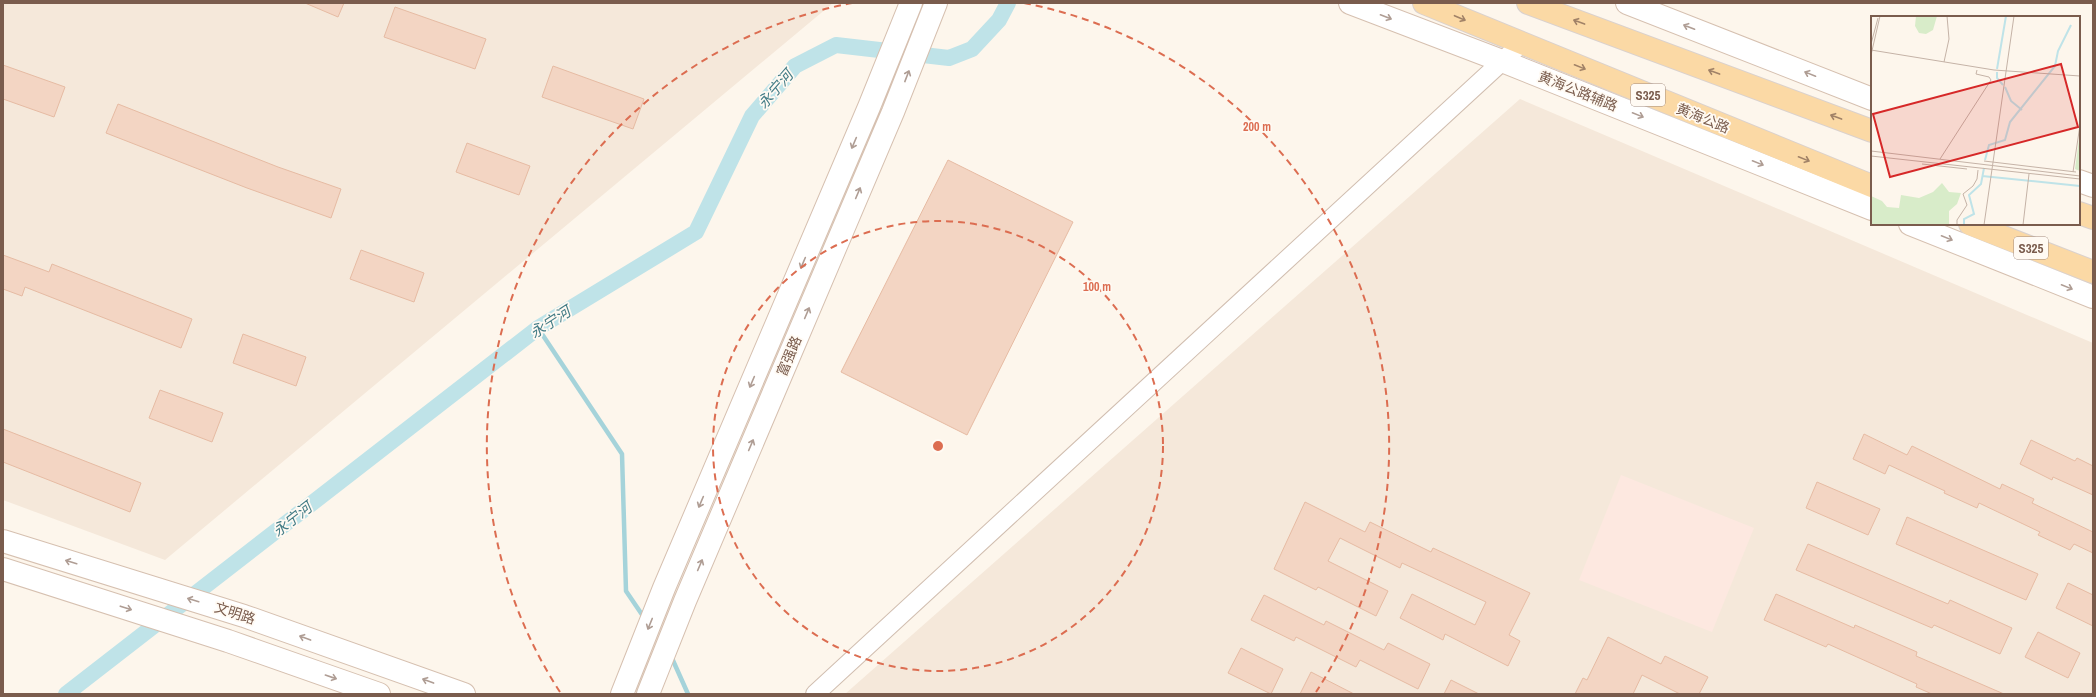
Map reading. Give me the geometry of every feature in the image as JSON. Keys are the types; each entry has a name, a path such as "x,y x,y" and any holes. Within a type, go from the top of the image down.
{"main road":[{"name":"黄海公路辅路","path":"1350,3 1502,61 1871,209"},
{"name":"黄海公路","path":"1424,3 1871,186"},
{"path":"1528,3 1871,131"},
{"path":"1627,3 1871,99"},
{"name":"富强路","path":"622,692 664,588 869,107 908,10"},
{"name":"富强路","path":"648,694 685,601 893,112 932,11"},
{"path":"2080,181 2093,186"},
{"path":"2080,213 2093,218"},
{"path":"1913,225 2093,297"},
{"name":"S325","path":"1973,225 2093,272"},
{"name":"文明路","path":"3,541 244,616 464,694"},
{"name":"文明路","path":"3,570 228,641 379,694"}],"street":[{"path":"815,694 1522,43"}],"shaded area":[{"path":"3,3 833,3 165,560 3,500"},
{"path":"1520,99 2093,343 2093,694 845,694"},
{"path":"1621,475 1754,528 1712,632 1579,580"}],"building":[{"path":"305,3 344,3 338,17"},
{"path":"395,7 486,39 475,69 384,37"},
{"path":"3,65 65,87 54,117 3,99"},
{"path":"553,66 644,99 633,129 542,97"},
{"path":"118,104 278,167 341,189 331,218 247,188 106,133"},
{"path":"467,143 530,166 519,195 456,172"},
{"path":"948,160 1073,222 967,435 841,372"},
{"path":"361,250 424,273 414,302 350,279"},
{"path":"3,255 49,272 52,264 192,319 181,348 25,287 22,296 3,289"},
{"path":"243,334 306,357 296,386 233,363"},
{"path":"160,390 223,413 212,442 149,418"},
{"path":"3,429 141,483 130,512 3,462"},
{"path":"1864,434 1907,455 1912,446 2000,489 2002,484 2034,499 2032,503 2093,532 2093,553 2074,544 2070,550 2038,535 2040,532 1979,503 1977,508 1944,493 1945,491 1889,465 1885,474 1853,459"},
{"path":"2031,440 2075,461 2077,458 2093,466 2093,495 2053,477 2052,480 2020,464"},
{"path":"1817,482 1880,509 1868,535 1806,508"},
{"path":"1305,502 1365,532 1370,522 1431,552 1433,548 1530,593 1509,635 1520,641 1508,666 1445,634 1443,640 1400,618 1412,594 1475,625 1486,602 1402,563 1400,568 1340,538 1328,561 1388,591 1376,616 1318,587 1316,590 1274,569"},
{"path":"1907,517 2038,574 2026,600 1896,544"},
{"path":"1808,544 1948,604 1950,600 2012,628 2000,654 1934,625 1932,628 1796,570"},
{"path":"2068,583 2093,595 2093,626 2056,608"},
{"path":"1776,594 1854,628 1855,625 1917,652 1916,656 2004,694 1932,694 1916,687 1917,684 1828,644 1826,647 1764,620"},
{"path":"1264,595 1324,625 1326,621 1384,650 1388,643 1430,664 1418,689 1360,660 1356,667 1296,637 1294,641 1251,620"},
{"path":"2038,632 2080,653 2068,678 2025,657"},
{"path":"1608,637 1661,664 1665,656 1708,677 1699,694 1680,694 1642,675 1633,694 1575,694 1583,678 1587,680"},
{"path":"1241,648 1283,669 1271,694 1228,673"},
{"path":"1311,672 1354,694 1300,694"},
{"path":"1451,680 1479,694 1444,694"}],"waterway":[{"name":"永宁河","path":"66,694 538,328 696,232 752,116 795,66 836,45 949,58 972,49 999,20 1008,3"},
{"path":"538,328 622,454 626,591 645,619"},
{"path":"671,656 688,694"}]}
